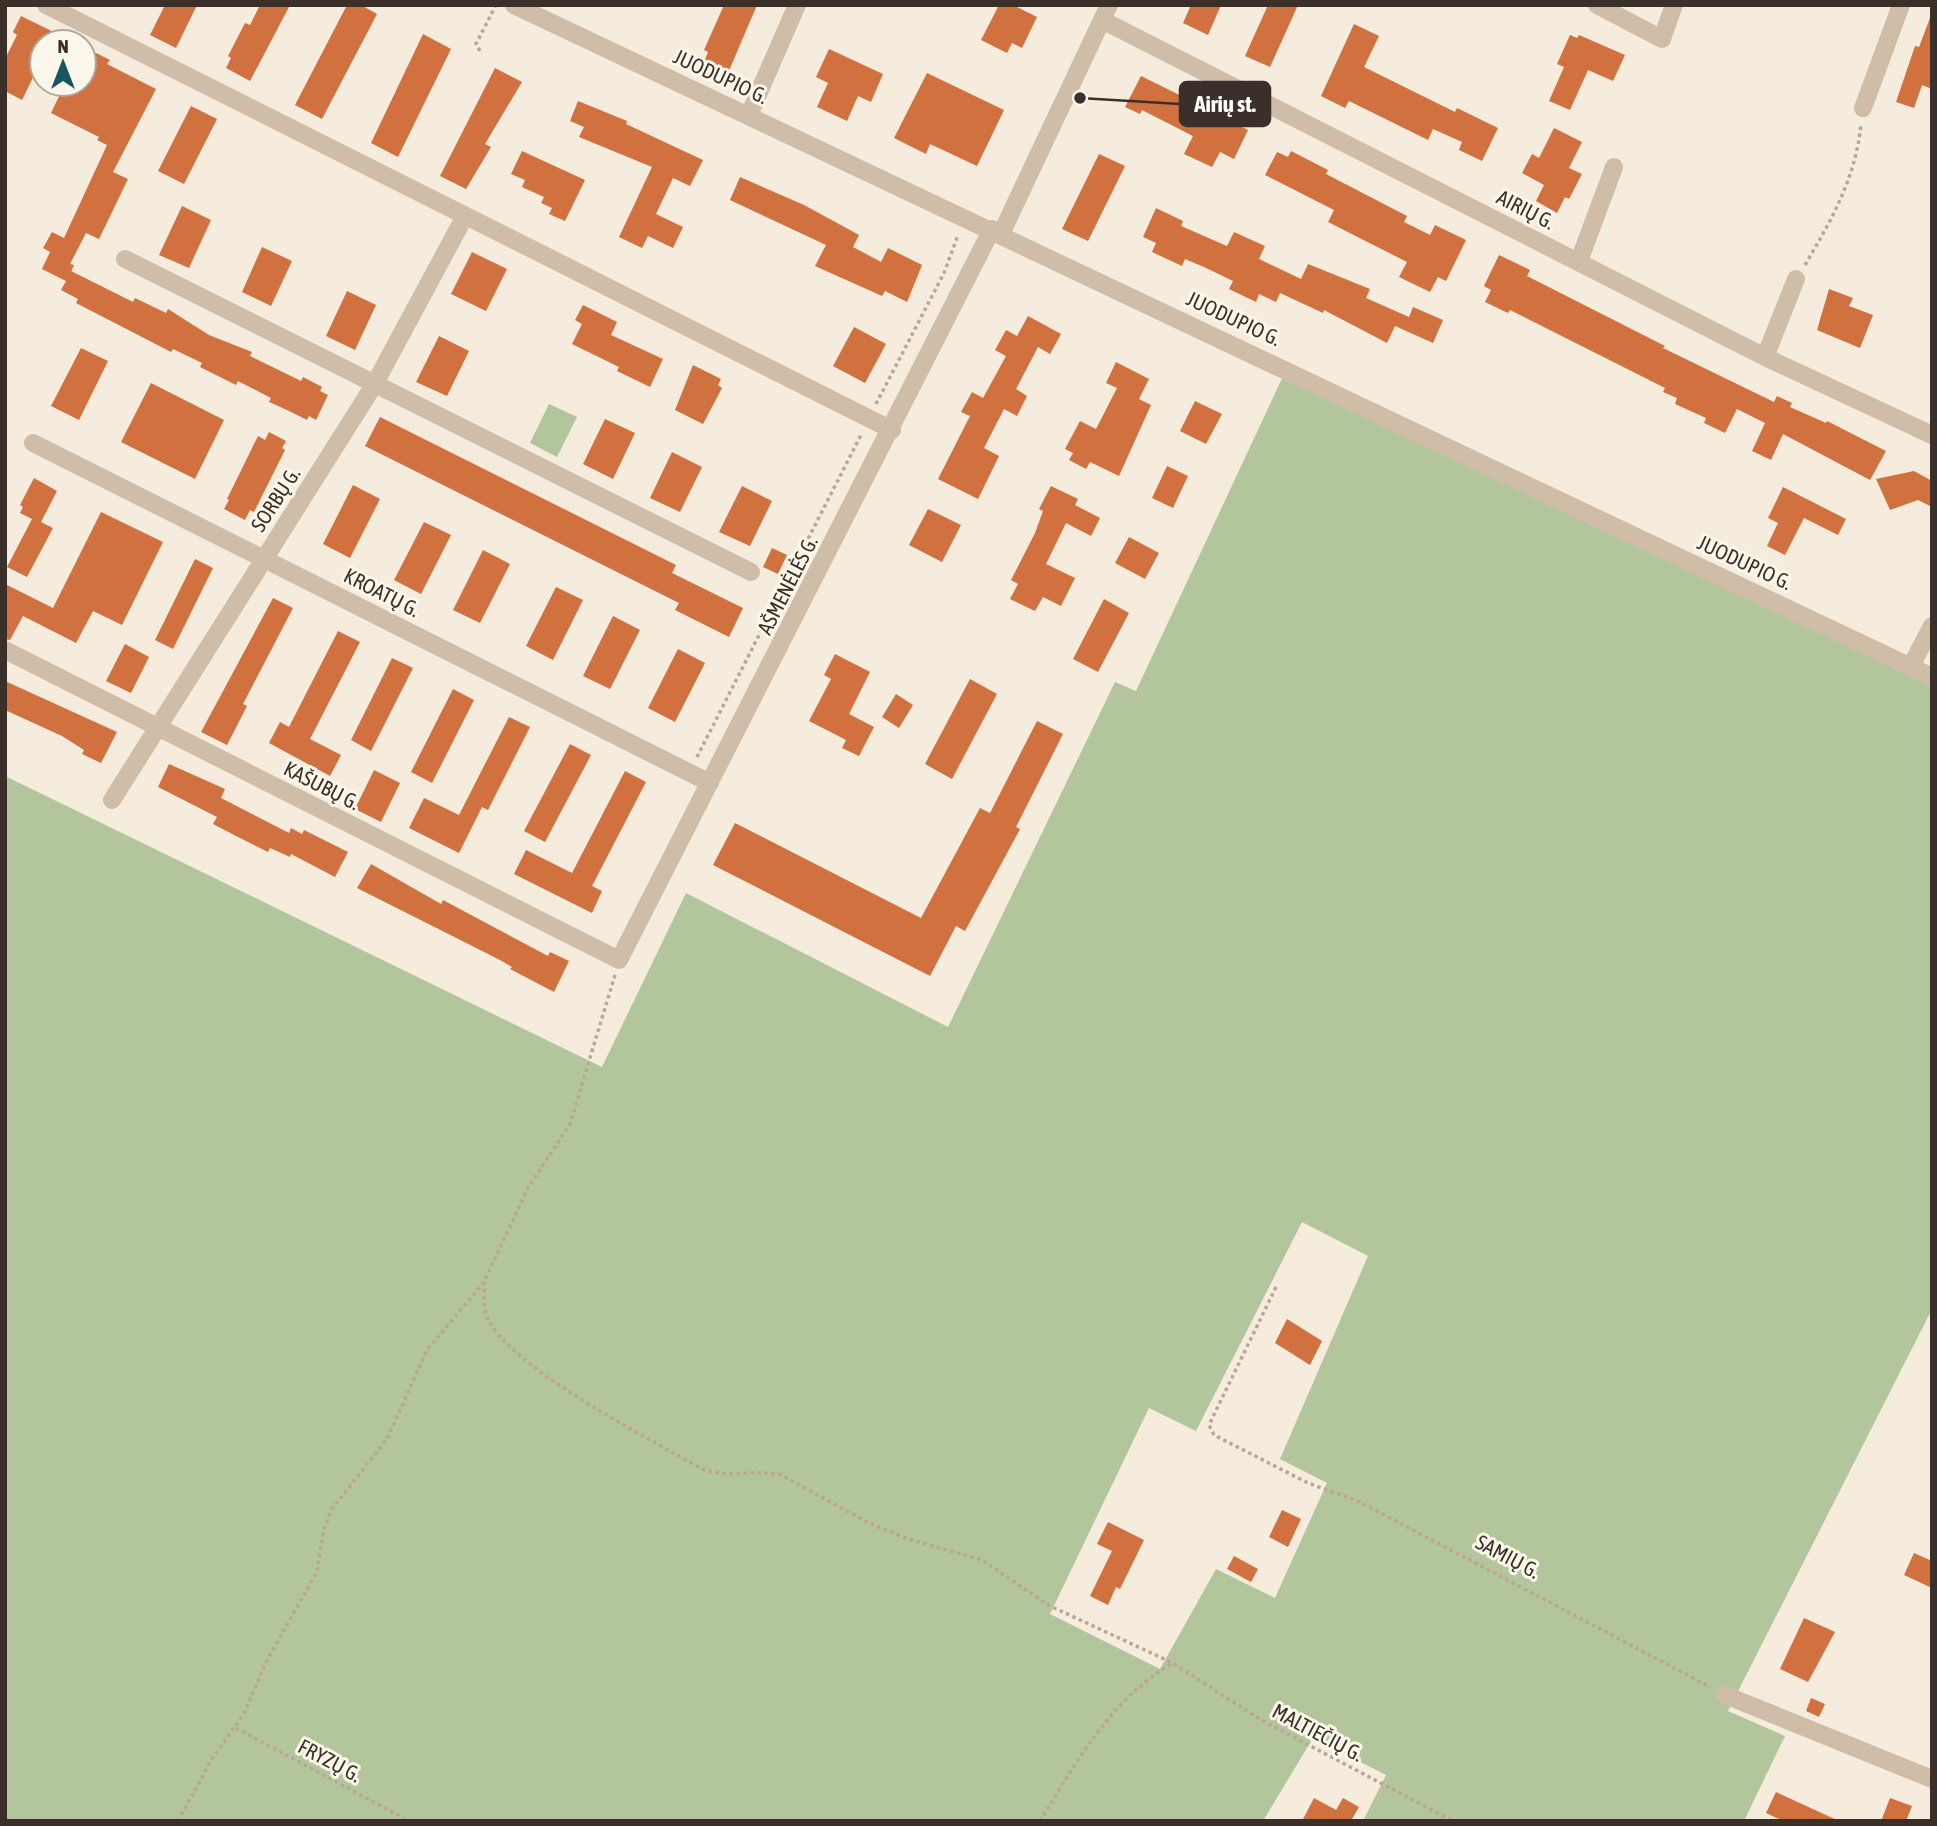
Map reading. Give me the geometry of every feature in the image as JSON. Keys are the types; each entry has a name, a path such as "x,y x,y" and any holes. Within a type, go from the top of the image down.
{"street":[{"path":"46,5 892,430"},
{"name":"JUODUPIO G.","path":"514,5 965,216 1932,677"},
{"path":"749,115 797,5"},
{"path":"1597,5 1662,39 1674,5"},
{"path":"1863,108 1901,5"},
{"name":"AŠMENĖLĖS G.","path":"619,960 997,232 1105,13"},
{"name":"AIRIŲ G.","path":"1105,13 1765,357 1932,435"},
{"path":"1578,261 1614,167"},
{"name":"SORBŲ G.","path":"112,800 374,386 465,216"},
{"path":"125,259 374,386 751,572"},
{"path":"1765,357 1796,279"},
{"name":"KROATŲ G.","path":"33,443 710,783"},
{"path":"1911,666 1932,626"},
{"name":"KAŠUBŲ G.","path":"5,650 619,960"},
{"path":"1725,1695 1932,1779"}],"path":[{"path":"480,51 476,44 496,5"},
{"path":"1796,279 1840,207 1859,145 1863,108"},
{"path":"689,772 944,273 965,216"},
{"path":"178,1821 212,1759 236,1728 266,1662 317,1572 324,1528 332,1509 387,1439 427,1350 484,1282 528,1188 570,1124 619,960"},
{"name":"MALTIEČIŲ G.","path":"484,1282 486,1313 496,1332 550,1381 702,1469 715,1473 779,1474 880,1528 982,1560 1049,1605 1173,1663 1261,1720 1452,1821"},
{"name":"SAMIŲ G.","path":"1276,1287 1209,1425 1214,1435 1308,1483 1358,1501 1725,1695"},
{"path":"1040,1821 1083,1751 1152,1674 1173,1663"},
{"name":"FRYZŲ G.","path":"236,1728 409,1821"}],"green space":[{"path":"1285,372 1932,685 1932,1315 1929,1315 1728,1711 1785,1736 1744,1821 1363,1821 1386,1775 1313,1738 1263,1821 5,1821 5,776 602,1067 686,893 948,1027 1115,682 1136,691","holes":["1302,1222 1368,1256 1280,1459 1327,1483 1275,1598 1216,1569 1160,1669 1050,1614 1149,1408 1196,1431"]},
{"path":"549,404 577,417 557,457 530,443"}],"building":[{"path":"165,5 197,5 176,48 150,35"},
{"path":"260,5 290,5 250,81 226,68 231,58 228,56 245,23 250,25"},
{"path":"347,5 361,5 377,14 322,119 295,105"},
{"path":"724,5 757,5 728,73 704,62 708,52 704,50"},
{"path":"999,5 1013,5 1037,17 1022,48 1012,43 1007,53 981,40"},
{"path":"1191,5 1221,5 1208,35 1183,23"},
{"path":"1268,5 1298,5 1270,67 1245,56"},
{"path":"21,16 45,28 28,28 28,88 22,100 5,91 5,59 17,35 13,32"},
{"path":"1930,18 1932,89 1922,85 1914,108 1896,102 1915,46 1919,47"},
{"path":"1354,24 1379,36 1364,67 1455,112 1457,108 1498,128 1482,161 1459,150 1462,142 1433,129 1428,140 1349,101 1345,108 1321,96"},
{"path":"423,34 451,49 398,157 371,143"},
{"path":"1570,35 1577,38 1579,35 1625,55 1613,81 1588,70 1570,110 1549,101 1564,67 1557,64"},
{"path":"829,49 883,74 871,102 858,96 847,121 817,107 828,83 816,77"},
{"path":"98,54 110,60 107,64 156,89 113,172 128,179 99,239 86,233 70,264 74,265 71,271 133,302 135,298 166,313 168,309 209,335 252,352 250,356 301,381 303,377 322,387 320,391 328,395 316,420 309,416 307,420 269,402 271,398 238,381 236,385 200,367 202,363 173,349 171,352 76,303 78,299 61,290 66,281 42,269 50,252 43,248 52,232 64,238 107,145 97,140 99,137 51,113 58,98 98,98"},
{"path":"495,68 522,82 485,144 491,147 466,189 440,176"},
{"path":"927,73 1004,110 977,166 930,144 926,154 894,138"},
{"path":"1141,76 1225,115 1224,118 1248,130 1234,159 1220,152 1212,167 1184,154 1193,136 1142,110 1140,114 1125,107"},
{"path":"578,101 627,121 626,124 703,160 690,186 673,178 656,214 683,227 673,248 648,236 642,248 619,237 652,167 579,137 584,127 570,121"},
{"path":"191,106 217,119 184,184 158,171"},
{"path":"1554,128 1582,142 1569,168 1582,174 1569,199 1565,197 1557,213 1536,201 1544,185 1522,173 1532,154 1539,158"},
{"path":"522,151 585,180 565,221 549,214 552,208 541,203 544,197 522,187 525,180 511,174"},
{"path":"1291,151 1328,170 1326,174 1407,216 1404,222 1430,235 1435,225 1466,240 1446,281 1438,277 1430,292 1399,277 1407,262 1328,222 1334,210 1265,175 1277,152 1288,157"},
{"path":"1099,154 1125,166 1088,241 1062,229"},
{"path":"740,177 804,205 859,235 853,247 881,262 888,248 922,265 907,302 885,291 882,296 815,266 826,245 730,200"},
{"path":"182,206 211,220 189,268 159,255"},
{"path":"1156,208 1183,221 1181,226 1227,246 1234,232 1265,246 1259,259 1301,279 1308,264 1370,289 1366,298 1409,317 1413,307 1443,320 1433,343 1395,326 1387,343 1324,310 1323,313 1280,293 1276,302 1259,294 1256,302 1229,289 1233,281 1204,267 1185,259 1182,266 1152,252 1156,243 1143,237"},
{"path":"262,247 292,261 271,306 242,292"},
{"path":"472,252 507,269 486,311 451,294"},
{"path":"1499,255 1530,270 1527,276 1665,346 1663,348 1774,402 1777,396 1792,403 1790,407 1826,423 1827,421 1886,451 1870,480 1783,434 1771,460 1752,451 1765,423 1737,409 1725,433 1704,423 1706,418 1675,404 1677,398 1663,392 1665,388 1510,310 1508,313 1485,302 1491,290 1484,286"},
{"path":"1829,289 1853,298 1849,306 1873,315 1860,348 1817,330"},
{"path":"347,291 376,305 355,350 326,336"},
{"path":"583,305 617,322 611,335 663,359 650,387 617,371 619,367 572,344 582,324 575,320"},
{"path":"1028,316 1061,334 1050,354 1038,347 1016,389 1027,396 1017,416 1004,409 984,448 999,456 978,499 938,479 970,416 961,412 972,392 983,398 1006,356 995,350 1006,330 1017,336"},
{"path":"854,327 886,344 865,383 833,366"},
{"path":"439,336 469,351 447,396 416,382"},
{"path":"81,348 108,361 79,420 51,406"},
{"path":"1116,362 1149,379 1139,399 1151,405 1119,476 1090,462 1086,469 1069,460 1073,453 1065,449 1080,421 1096,429 1117,388 1106,383"},
{"path":"693,365 721,379 718,385 722,388 703,424 675,410"},
{"path":"151,383 224,420 195,479 121,442"},
{"path":"1195,401 1222,414 1206,444 1180,431"},
{"path":"380,417 676,565 672,573 743,608 729,637 675,610 679,603 365,446"},
{"path":"605,419 635,433 613,479 583,464"},
{"path":"269,432 286,441 282,448 285,450 254,512 250,510 245,520 224,509 258,436 265,440"},
{"path":"672,452 702,467 680,512 650,498"},
{"path":"1167,466 1188,476 1173,508 1152,498"},
{"path":"1914,471 1932,481 1932,507 1918,500 1890,510 1876,479"},
{"path":"34,478 57,491 41,522 53,528 27,577 7,567 32,519 20,513 23,507 20,505"},
{"path":"353,485 380,499 350,558 323,544"},
{"path":"742,486 772,501 750,546 719,532"},
{"path":"1051,486 1078,499 1075,505 1100,518 1091,536 1066,523 1046,564 1075,578 1061,606 1043,597 1035,611 1010,599 1018,584 1011,580 1035,533 1043,511 1039,509"},
{"path":"1783,487 1846,519 1838,535 1804,518 1785,555 1767,546 1778,523 1768,518"},
{"path":"928,509 961,525 942,562 909,545"},
{"path":"101,512 163,542 122,625 93,611 76,643 23,616 10,640 5,639 5,584 53,608"},
{"path":"424,522 451,535 421,594 394,580"},
{"path":"1129,537 1159,553 1145,579 1115,563"},
{"path":"772,548 787,555 778,574 763,567"},
{"path":"483,550 510,564 480,623 453,610"},
{"path":"195,559 213,568 173,649 155,640"},
{"path":"556,587 583,600 553,660 526,646"},
{"path":"273,598 293,608 243,704 247,706 227,745 201,732"},
{"path":"1104,599 1129,613 1098,672 1073,659"},
{"path":"613,616 640,630 610,689 583,676"},
{"path":"338,631 360,642 310,739 341,755 330,776 269,743 280,722 289,727"},
{"path":"125,644 149,657 131,693 106,681"},
{"path":"678,649 705,663 675,722 648,708"},
{"path":"835,654 870,672 849,714 874,727 859,756 842,748 846,740 809,721 831,679 824,675"},
{"path":"392,658 413,668 371,751 351,740"},
{"path":"970,679 997,694 952,779 925,764"},
{"path":"5,681 117,732 101,763 82,754 84,750 62,736 5,710"},
{"path":"453,689 474,700 432,783 411,772"},
{"path":"896,694 913,705 899,728 882,717"},
{"path":"509,717 530,727 488,810 482,807 459,853 409,828 424,798 459,815"},
{"path":"1037,721 1063,734 1016,827 1020,829 965,931 956,926 930,976 713,865 735,823 921,918 980,808 990,813"},
{"path":"570,744 591,755 545,842 524,831"},
{"path":"169,764 225,789 221,798 289,833 291,828 302,834 304,830 348,852 335,877 291,854 290,857 270,848 268,852 236,836 213,824 217,817 158,787"},
{"path":"374,770 400,783 381,822 355,809"},
{"path":"625,771 646,782 592,886 602,891 592,913 514,874 526,850 572,873"},
{"path":"371,864 441,904 443,900 548,956 550,952 569,961 554,992 510,969 512,967 500,960 357,888"},
{"path":"1287,1319 1322,1341 1310,1365 1275,1343"},
{"path":"1282,1510 1301,1519 1288,1547 1269,1537"},
{"path":"1108,1522 1144,1540 1120,1589 1116,1587 1108,1605 1090,1596 1112,1551 1097,1544"},
{"path":"1914,1553 1932,1561 1932,1588 1904,1575"},
{"path":"1234,1556 1258,1569 1251,1582 1227,1569"},
{"path":"1804,1618 1835,1632 1808,1682 1780,1669"},
{"path":"1811,1698 1825,1704 1819,1717 1806,1711"},
{"path":"1776,1792 1839,1821 1783,1821 1766,1813"},
{"path":"1314,1798 1336,1810 1343,1798 1359,1807 1352,1819 1356,1821 1302,1821"},
{"path":"1890,1798 1912,1806 1906,1821 1881,1821"}],"place":[{"name":"Airių st.","path":"1080,98"}]}
